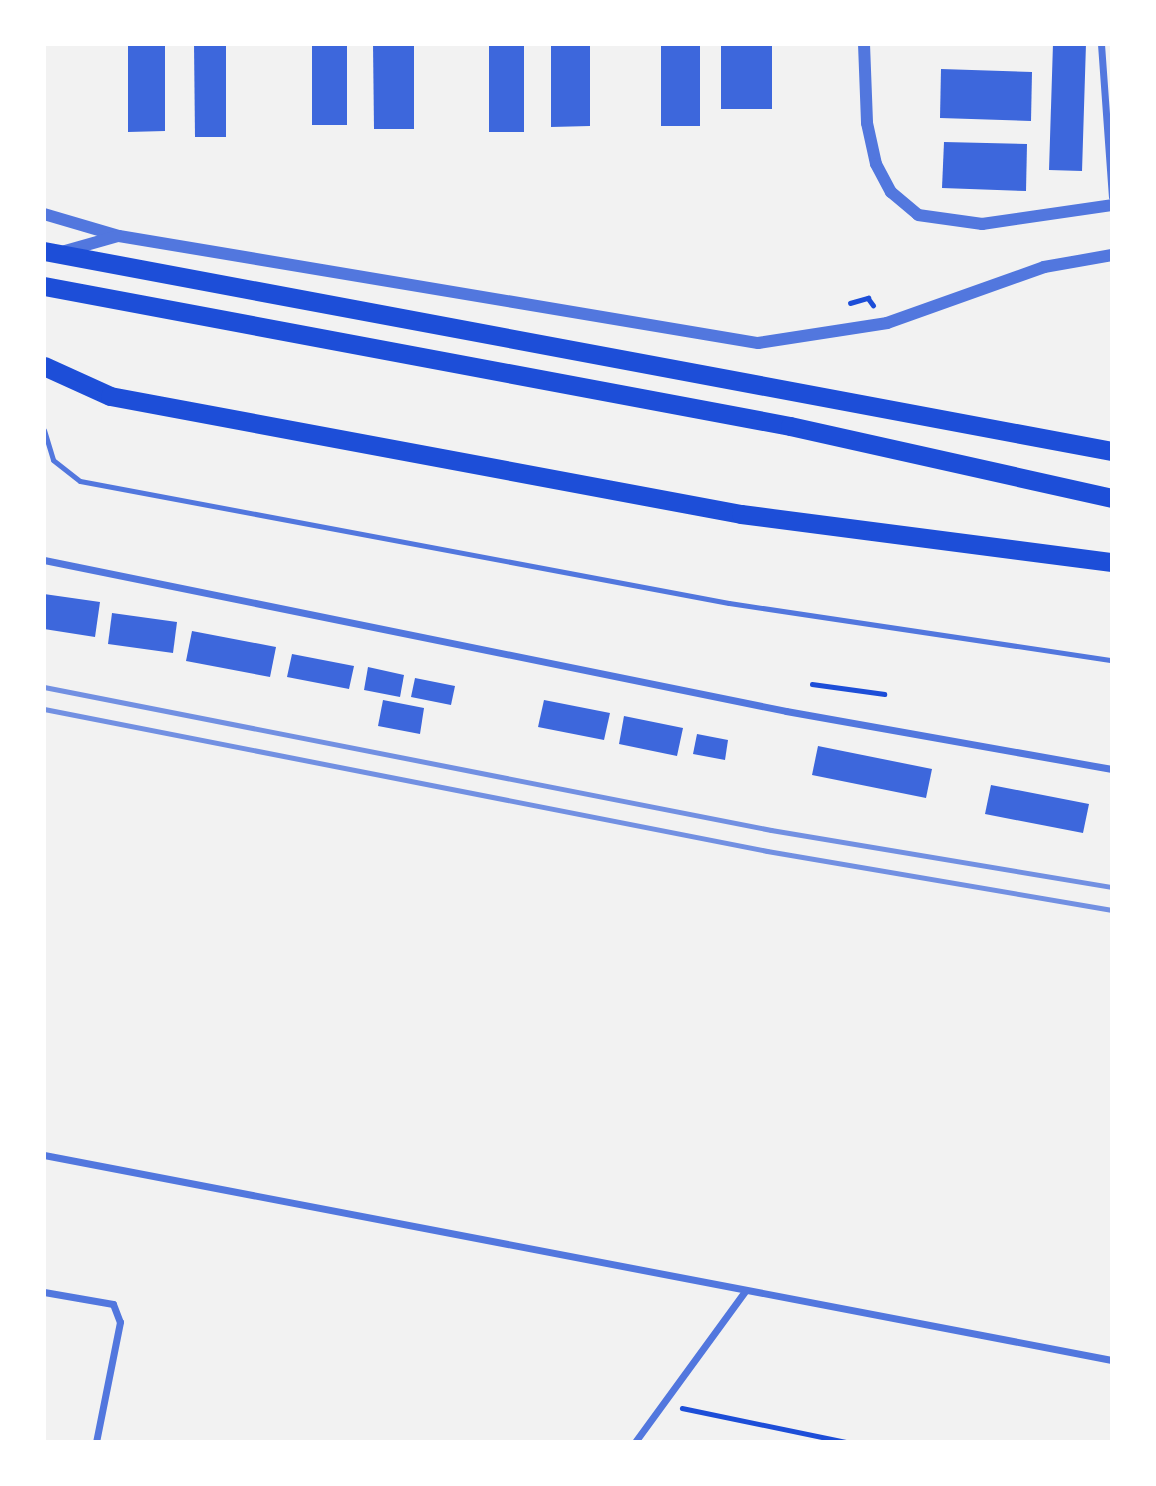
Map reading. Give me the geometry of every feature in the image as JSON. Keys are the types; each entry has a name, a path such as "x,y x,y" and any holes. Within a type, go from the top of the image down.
{"highway":[{"path":"44,253 1112,451"},
{"path":"44,286 790,426 1062,491 1112,498"},
{"path":"44,366 110,396 741,514 1112,562"}],"street":[{"path":"864,44 867,123 876,164 891,192 918,215 982,223 1112,205"},
{"path":"1101,44 1112,197"},
{"path":"44,214 119,236 758,343 887,323 1044,267 1112,255"},
{"path":"44,253 119,236"},
{"path":"44,561 786,711 1112,769"},
{"path":"44,1154 1112,1360"},
{"path":"635,1442 659,1403 746,1290"},
{"path":"44,1292 113,1304 120,1322 96,1442"}],"lane":[{"path":"44,430 53,460 80,481 729,603 1112,660"}],"path":[{"path":"850,303 868,298"},
{"path":"812,684 884,694"},
{"path":"659,1403 846,1442"}],"building":[{"path":"128,44 165,44 165,131 128,132"},
{"path":"194,44 226,44 226,137 195,137"},
{"path":"312,44 347,44 347,125 312,125"},
{"path":"373,44 414,44 414,129 374,129"},
{"path":"489,44 524,44 524,132 489,132"},
{"path":"551,44 590,44 590,126 551,127"},
{"path":"661,44 700,44 700,126 661,126"},
{"path":"721,44 772,44 772,109 721,109"},
{"path":"1053,44 1086,44 1082,171 1049,170"},
{"path":"941,69 1032,72 1031,121 940,118"},
{"path":"944,142 1027,144 1026,191 942,188"},
{"path":"44,594 100,602 95,637 44,629"},
{"path":"112,613 177,622 173,653 108,644"},
{"path":"192,631 276,647 270,677 186,661"},
{"path":"292,654 354,666 349,689 287,677"},
{"path":"368,667 404,675 400,697 364,690"},
{"path":"415,678 455,686 451,705 411,697"},
{"path":"383,700 424,708 420,734 378,726"},
{"path":"544,700 610,713 604,740 538,727"},
{"path":"624,716 683,728 677,756 619,744"},
{"path":"697,734 728,740 725,760 693,754"},
{"path":"818,746 932,769 926,798 812,775"},
{"path":"991,785 1089,804 1083,833 985,814"}],"railway":[{"path":"44,687 771,830 1112,887"},
{"path":"44,709 767,851 1112,910"}]}
